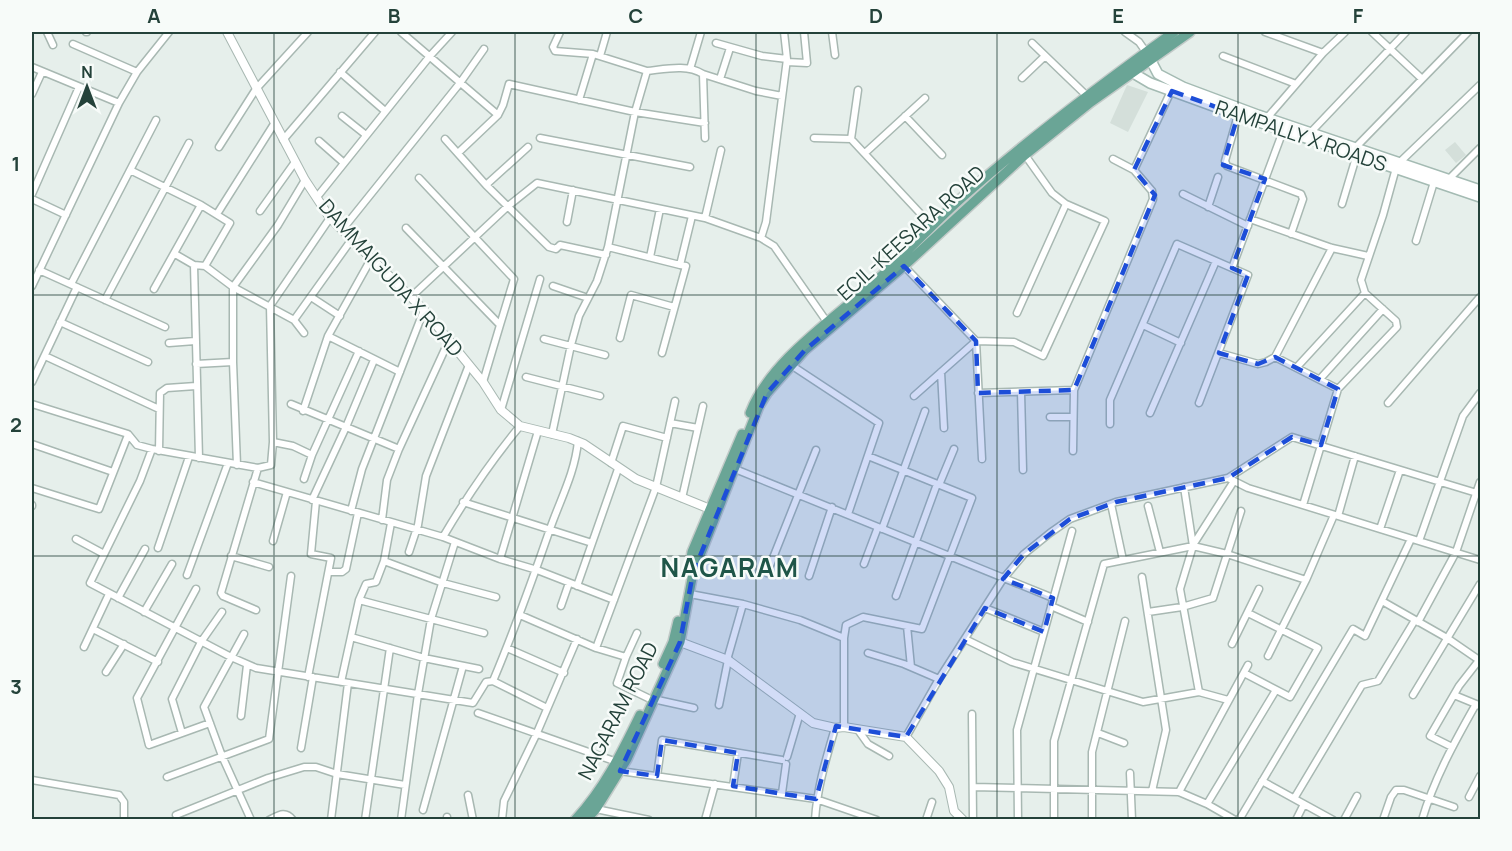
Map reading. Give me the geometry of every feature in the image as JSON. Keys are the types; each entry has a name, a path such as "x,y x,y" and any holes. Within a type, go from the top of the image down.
{"main road":[{"name":"ECIL-KEESARA ROAD","path":"713,510 754,401 774,373 826,322 904,266 1025,155 1174,32"},
{"name":"ECIL-KEESARA ROAD","path":"1148,55 1190,32"},
{"name":"RAMPALLY X ROADS","path":"1148,55 1158,74 1173,87 1238,115 1283,131 1357,151"},
{"name":"ECIL-KEESARA ROAD","path":"713,510 735,469 759,406 767,393 805,350 869,291 965,194 1087,96 1128,70"},
{"name":"RAMPALLY X ROADS","path":"1128,70 1140,79 1173,87 1311,132 1357,151 1480,190"},
{"name":"RAMPALLY X ROADS","path":"1398,165 1434,182 1480,197"},
{"name":"NAGARAM ROAD","path":"586,819 596,809 680,642 693,573 713,510"},
{"name":"NAGARAM ROAD","path":"651,698 673,642 692,552 713,510"},
{"name":"NAGARAM ROAD","path":"575,819 618,767"}],"street":[{"path":"46,32 53,45"},
{"path":"32,286 119,103 137,72 166,32"},
{"name":"DAMMAIGUDA X ROAD","path":"227,32 295,162 330,218 424,310 470,365 501,410 520,426 578,441 600,453 618,469 713,510"},
{"path":"219,147 256,89 308,32"},
{"path":"283,140 375,32"},
{"path":"401,32 498,115"},
{"path":"316,197 452,32"},
{"path":"560,32 553,47 555,51 596,55 647,71 690,69 756,91 782,96"},
{"path":"579,100 607,32"},
{"path":"690,69 700,32"},
{"path":"760,238 766,222 787,60 784,32"},
{"path":"716,43 730,48 807,63 804,32"},
{"path":"832,32 835,55"},
{"path":"1125,32 1139,42 1148,55"},
{"path":"1265,32 1323,53"},
{"path":"1267,118 1323,53 1346,32"},
{"path":"1372,32 1421,78"},
{"path":"1311,132 1406,32"},
{"path":"1342,204 1357,151 1421,78 1468,32"},
{"path":"1032,43 1087,96"},
{"path":"73,44 137,72"},
{"path":"720,79 730,48"},
{"path":"342,230 484,49"},
{"path":"1022,78 1045,56"},
{"path":"1223,56 1296,84"},
{"path":"32,67 119,103"},
{"path":"552,434 579,316 597,281 606,255 635,112 647,71"},
{"path":"32,94 42,72"},
{"path":"340,72 385,111"},
{"path":"703,74 705,138"},
{"path":"458,153 498,115 509,84 635,112 705,123"},
{"path":"1303,505 1338,389 1396,329 1396,321 1365,293 1361,280 1398,165 1480,85"},
{"path":"32,194 79,87"},
{"path":"1134,170 1173,87"},
{"path":"851,139 858,90"},
{"path":"864,153 925,98"},
{"path":"1238,115 1225,161 1227,166 1265,179 1302,196 1292,234"},
{"path":"342,116 366,135"},
{"path":"905,116 942,155"},
{"path":"32,382 74,286 156,120"},
{"path":"217,214 274,124"},
{"path":"1232,268 1283,131"},
{"path":"540,138 690,167"},
{"path":"814,138 851,139 932,226"},
{"path":"445,139 507,207 549,247 556,249 560,244 606,255"},
{"path":"319,141 344,162"},
{"path":"105,300 189,143"},
{"path":"486,185 528,147"},
{"path":"1449,179 1480,148"},
{"path":"705,218 721,150"},
{"path":"914,396 976,341 1014,342 1042,356 1105,221 1066,204 1052,193 1025,155"},
{"path":"1073,450 1074,390 1153,199 1152,191 1134,170 1113,159"},
{"path":"260,211 295,162"},
{"path":"130,170 217,214 230,223 205,266"},
{"path":"1208,207 1218,177"},
{"path":"419,178 514,279 483,382"},
{"path":"237,465 232,362 233,287 278,225 305,180"},
{"path":"1416,241 1434,182"},
{"path":"411,297 507,207 537,183 705,218 760,238 774,246 826,322"},
{"path":"567,222 573,190"},
{"path":"1183,194 1208,207 1249,223 1292,234 1332,248 1368,256"},
{"path":"32,199 66,215"},
{"path":"1017,313 1066,204"},
{"path":"154,290 201,206"},
{"path":"650,257 660,209"},
{"path":"680,265 692,216"},
{"path":"32,404 128,434 137,445 156,450 258,468 271,465 273,442 270,306 330,218"},
{"path":"406,228 500,325"},
{"path":"294,321 352,239"},
{"path":"1110,424 1110,400 1177,244 1248,275 1198,403"},
{"path":"608,247 686,266 662,353"},
{"path":"1219,353 1258,364 1275,357 1332,248"},
{"path":"175,254 194,266 205,266 233,287 294,321 304,333"},
{"path":"303,411 328,336 371,259"},
{"path":"1150,413 1216,261"},
{"path":"194,266 199,458"},
{"path":"904,266 976,341 982,459"},
{"path":"39,270 165,327"},
{"path":"501,410 540,279"},
{"path":"553,286 588,298"},
{"path":"1297,368 1365,293"},
{"path":"620,338 632,295 674,308"},
{"path":"311,297 340,316"},
{"path":"1388,403 1480,297"},
{"path":"1320,379 1383,309"},
{"path":"329,572 342,572 346,569 362,469 424,310"},
{"path":"60,322 148,362"},
{"path":"1143,325 1181,343"},
{"path":"328,336 400,372"},
{"path":"544,339 605,355"},
{"path":"169,343 195,341"},
{"path":"382,520 387,480 399,449 445,349 451,342"},
{"path":"304,479 312,455 359,351"},
{"path":"45,356 159,409"},
{"path":"1275,357 1338,389"},
{"path":"301,748 331,558 310,554 314,500 374,360"},
{"path":"196,364 232,362"},
{"path":"409,552 419,523 426,476 470,365"},
{"path":"791,365 879,423 848,514"},
{"path":"941,372 944,428"},
{"path":"526,377 600,396"},
{"path":"196,386 162,389 159,398 156,450 90,583 201,642 256,668 473,703 483,685 493,681 547,708"},
{"path":"978,393 1074,390"},
{"path":"1021,392 1023,470"},
{"path":"1419,541 1442,483 1463,416 1480,393"},
{"path":"596,648 656,487 675,401"},
{"path":"291,404 303,411 399,449"},
{"path":"682,498 703,406"},
{"path":"864,564 925,411"},
{"path":"1050,417 1073,417"},
{"path":"670,423 698,428"},
{"path":"442,537 463,502 520,426"},
{"path":"611,463 623,426 667,438"},
{"path":"500,559 538,431"},
{"path":"32,488 99,509 128,434"},
{"path":"906,737 939,679 1004,579 1024,554 1070,519 1111,504 1228,478 1292,436 1478,493"},
{"path":"493,681 574,469 578,441"},
{"path":"273,442 293,446 312,455"},
{"path":"32,444 113,472"},
{"path":"897,596 938,484 954,449"},
{"path":"767,573 816,450"},
{"path":"815,819 816,799 839,728 846,625 863,617 922,629 972,498 868,456"},
{"path":"1268,656 1336,515 1355,456"},
{"path":"158,548 189,457"},
{"path":"187,575 228,463"},
{"path":"256,610 221,595 258,468"},
{"path":"578,586 618,469"},
{"path":"735,469 1053,598"},
{"path":"1380,529 1400,470"},
{"path":"1228,478 1248,488 1480,560"},
{"path":"1199,692 1180,589 1193,546 1234,481"},
{"path":"254,482 442,537 614,600"},
{"path":"1295,797 1362,685 1378,681 1416,621 1456,552 1480,482"},
{"path":"1184,487 1193,546"},
{"path":"273,541 287,492"},
{"path":"463,502 592,543"},
{"path":"1111,504 1123,560"},
{"path":"1148,506 1160,552"},
{"path":"808,576 832,507"},
{"path":"1148,612 1182,607 1213,598 1241,511"},
{"path":"331,819 344,682 351,637 359,600 366,584 376,582 384,561 391,523"},
{"path":"1018,819 1017,730 1072,531"},
{"path":"76,539 104,554"},
{"path":"973,787 1179,792 1237,819 1353,629 1365,636 1412,539"},
{"path":"400,819 431,619 455,542"},
{"path":"1054,819 1054,741 1104,564 1193,546 1227,554 1306,580"},
{"path":"118,598 145,549"},
{"path":"231,556 269,567"},
{"path":"384,561 443,583 496,597"},
{"path":"144,612 172,564"},
{"path":"167,777 269,739 291,576"},
{"path":"1142,577 1166,730 1152,791"},
{"path":"561,606 569,583"},
{"path":"1413,695 1480,584"},
{"path":"196,589 137,698 149,745 210,723"},
{"path":"1232,644 1258,589"},
{"path":"84,646 110,594"},
{"path":"690,594 743,604 800,620 844,638"},
{"path":"359,600 484,633"},
{"path":"1382,601 1480,659 1454,695 1430,736 1452,747"},
{"path":"719,705 727,660 743,604"},
{"path":"1051,606 1088,622"},
{"path":"985,608 1044,632"},
{"path":"182,733 172,699 201,642 222,612"},
{"path":"1244,673 1290,697 1318,648 1248,613"},
{"path":"520,615 596,648 626,657"},
{"path":"1092,819 1092,752 1125,621"},
{"path":"907,626 911,667"},
{"path":"93,629 158,662"},
{"path":"244,633 204,707 222,756 251,819"},
{"path":"637,633 617,683 651,698 694,708"},
{"path":"351,637 424,658 479,669"},
{"path":"502,819 504,801 564,673 577,639"},
{"path":"965,639 1012,662 1143,702 1199,692 1228,700"},
{"path":"680,642 727,660 813,723 906,737 939,771 949,787 954,811 963,819"},
{"path":"106,672 124,644"},
{"path":"365,819 390,648"},
{"path":"507,648 564,673"},
{"path":"868,653 939,679"},
{"path":"241,716 247,665"},
{"path":"1179,792 1248,665"},
{"path":"423,810 463,666"},
{"path":"1207,804 1276,690"},
{"path":"1422,819 1428,799 1452,747 1478,705 1454,695"},
{"path":"478,713 618,767 657,776 816,799 877,819"},
{"path":"782,793 785,760 800,713"},
{"path":"972,714 973,819"},
{"path":"858,730 868,744 889,756"},
{"path":"1098,733 1124,743"},
{"path":"657,776 662,740 785,760"},
{"path":"733,786 738,753"},
{"path":"176,815 268,778 304,767 316,767 337,774 405,785"},
{"path":"1130,773 1132,819"},
{"path":"1469,797 1480,776"},
{"path":"32,780 119,795 124,802 124,819"},
{"path":"1262,781 1333,819"},
{"path":"705,819 715,783"},
{"path":"1383,819 1396,790 1404,790 1454,807"},
{"path":"468,795 473,819"},
{"path":"1344,819 1357,796"},
{"path":"926,819 932,802"},
{"path":"1296,819 1304,804"},
{"path":"596,809 649,819"},
{"path":"268,819 283,813 289,814 293,819"}],"highlighted area":[{"path":"1172,91 1238,115 1223,165 1265,179 1232,268 1248,275 1219,353 1258,364 1275,357 1338,389 1321,445 1292,437 1228,478 1116,502 1070,519 1024,554 1003,579 1053,598 1044,632 985,608 906,737 836,726 816,799 733,786 738,753 662,740 657,776 620,771 680,642 693,573 767,393 805,350 904,266 976,341 978,393 1074,390 1155,195 1134,170"}],"shaded area":[{"path":"1127,85 1148,92 1128,132 1110,123"},
{"path":"1455,142 1466,155 1456,163 1445,150"}],"district":[{"name":"NAGARAM","path":"730,568"}]}
